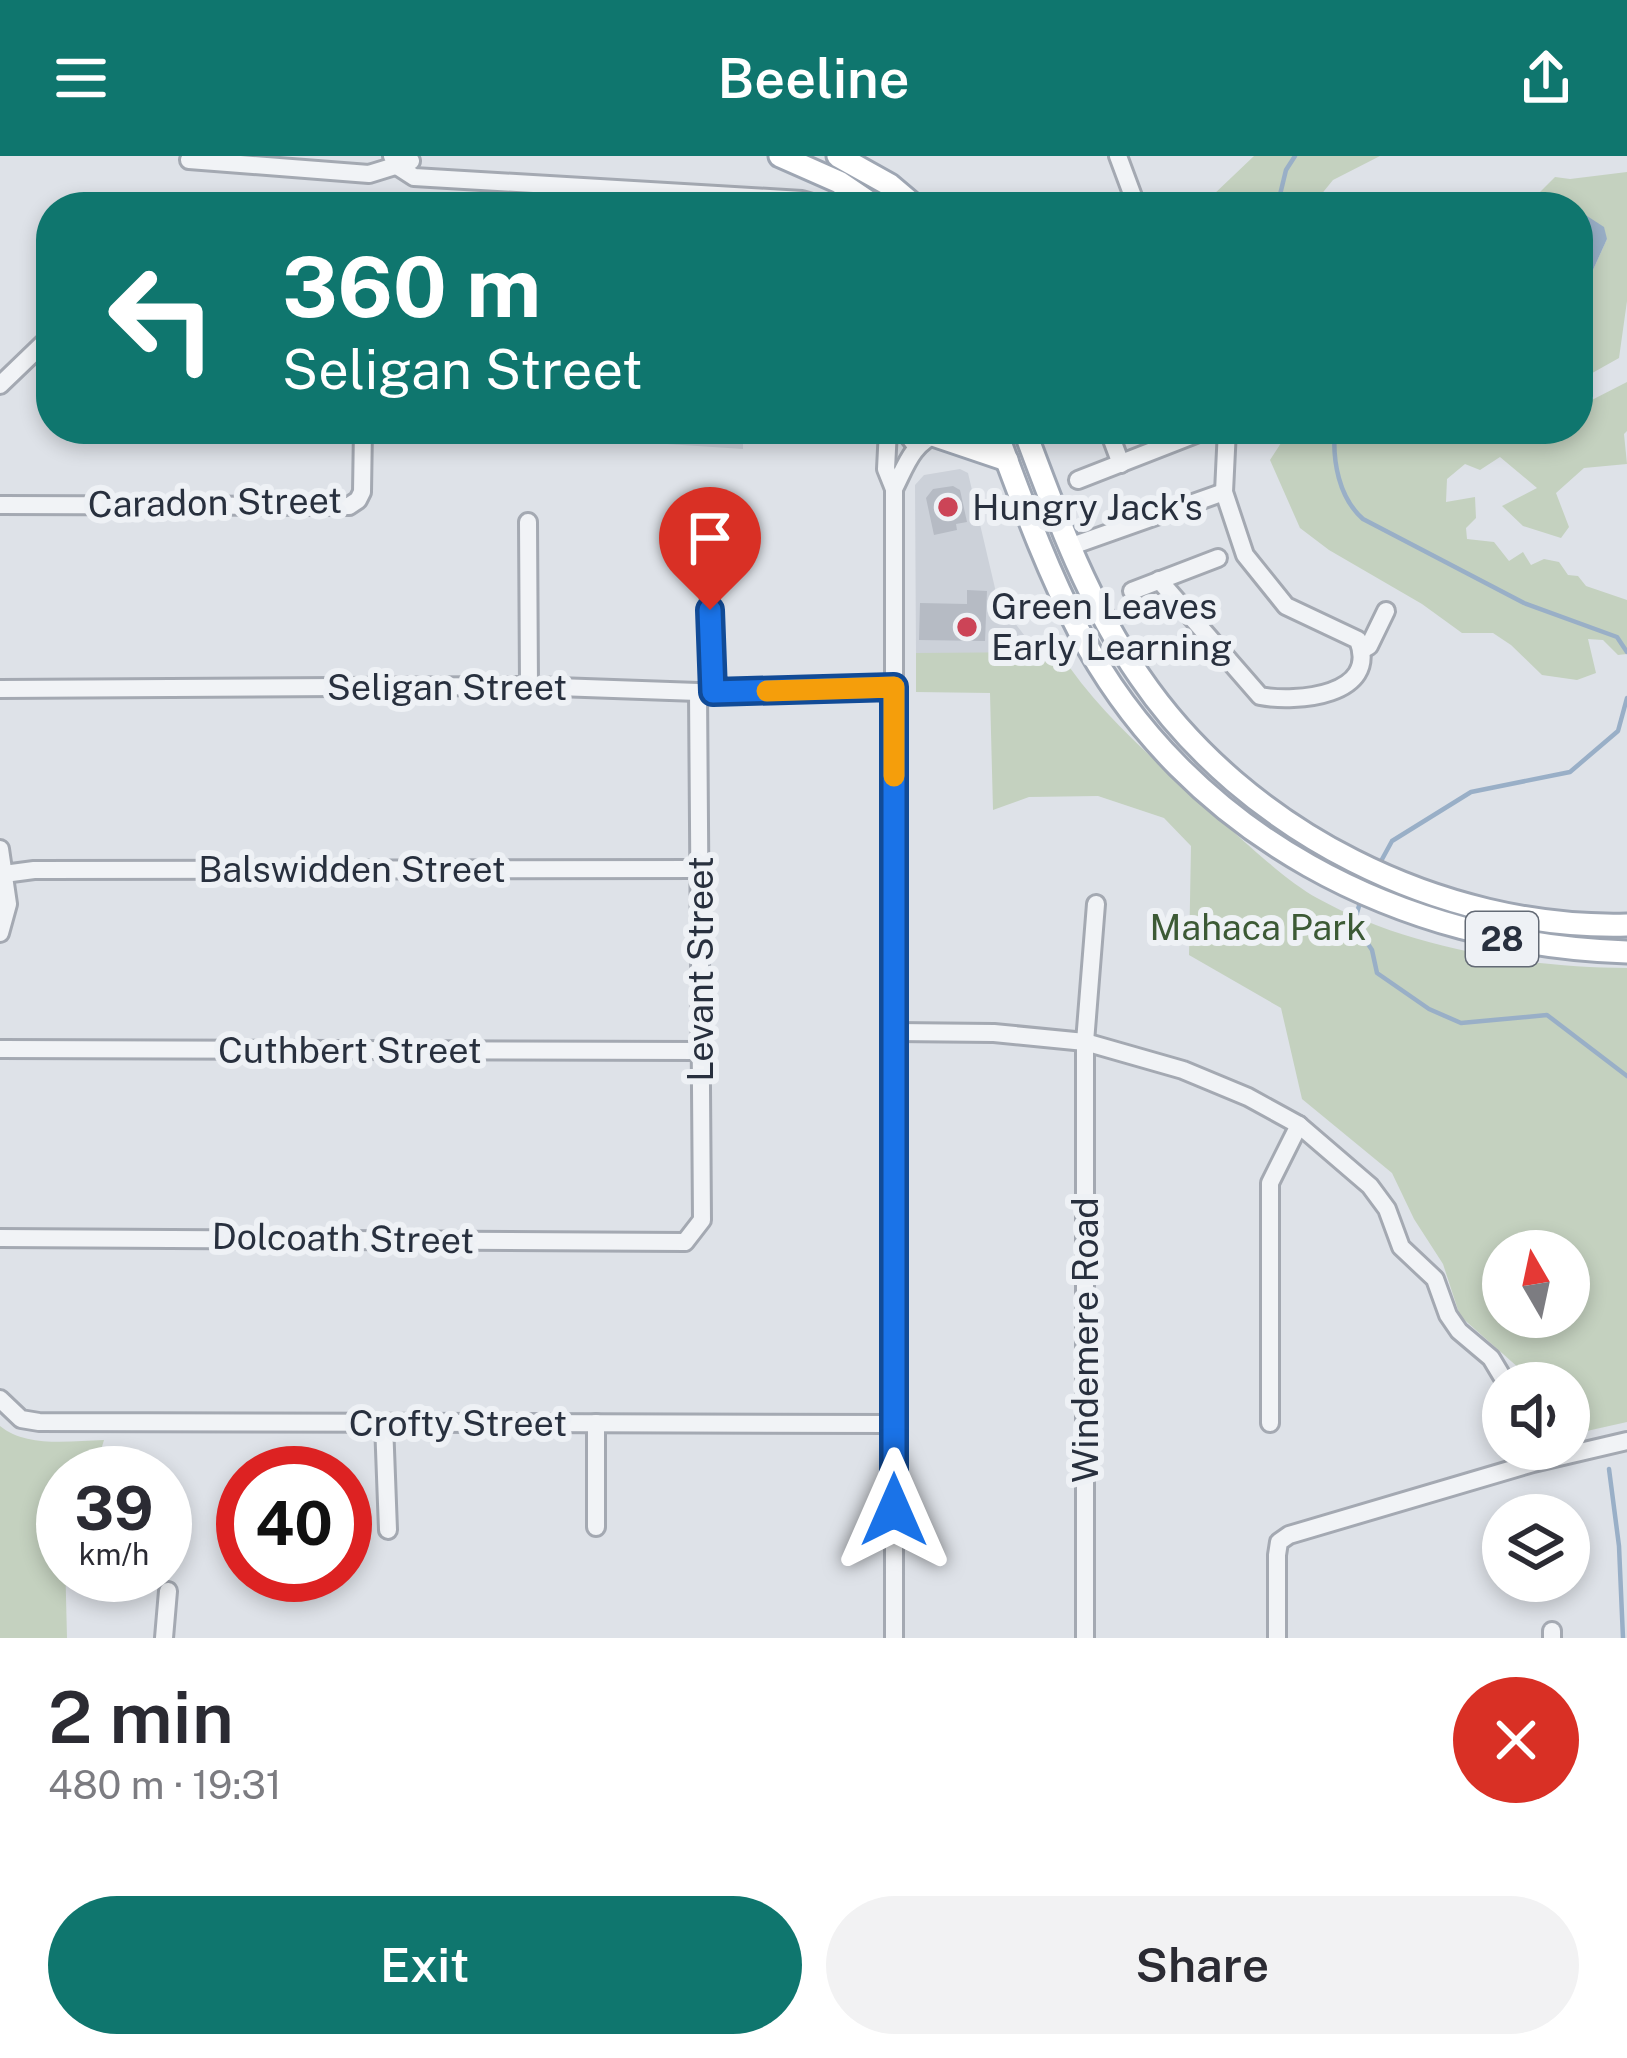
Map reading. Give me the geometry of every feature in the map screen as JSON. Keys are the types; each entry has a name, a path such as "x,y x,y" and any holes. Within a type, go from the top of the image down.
{"main road":[{"path":"780,156 854,192"},
{"path":"838,156 898,192"},
{"path":"957,444 1007,460"},
{"name":"28","path":"1001,444 1071,616 1122,700 1211,796 1249,827 1334,881 1424,919 1496,938 1627,952"},
{"name":"28","path":"1030,444 1069,547 1115,637 1165,710 1254,796 1346,856 1388,876 1488,909 1627,925"},
{"path":"1145,729 1165,710"}],"street":[{"path":"1118,156 1131,192"},
{"path":"189,160 369,174 402,160 414,177 665,192"},
{"path":"0,385 36,347"},
{"name":"Caradon Street","path":"0,505 349,506 362,492 362,444"},
{"path":"887,444 886,469 894,489 894,1638"},
{"path":"887,458 895,444"},
{"path":"894,489 926,444"},
{"path":"1114,444 1121,464"},
{"path":"1078,480 1173,444"},
{"path":"1159,580 1260,696 1315,696 1355,678 1362,661 1358,640 1286,606 1245,555 1226,508 1226,444"},
{"path":"1069,547 1224,492"},
{"path":"528,522 529,686"},
{"name":"Levant Street","path":"686,1242 701,1220 707,529"},
{"path":"1132,590 1218,558"},
{"path":"1362,650 1369,646 1386,611"},
{"name":"Seligan Street","path":"0,689 529,686 706,692 894,687"},
{"path":"0,849 8,904 0,933"},
{"name":"Balswidden Street","path":"4,874 34,870 701,869"},
{"name":"Windemere Road","path":"1085,1638 1085,1042 1096,904"},
{"path":"895,1032 994,1033 1085,1042 1184,1070 1299,1125 1370,1186 1388,1209 1402,1247 1435,1279 1459,1331 1493,1362"},
{"name":"Cuthbert Street","path":"0,1049 700,1051"},
{"path":"1270,1423 1270,1183 1299,1125"},
{"name":"Dolcoath Street","path":"0,1238 686,1242"},
{"name":"Crofty Street","path":"0,1399 21,1419 894,1424"},
{"path":"384,1423 388,1530"},
{"path":"596,1424 596,1527"},
{"path":"1590,1447 1627,1441"},
{"path":"1276,1638 1279,1542 1487,1470"},
{"path":"164,1638 167,1602"}],"shaded area":[{"path":"667,444 743,444 743,449"},
{"path":"960,469 968,473 998,601 1038,653 916,653 915,485 924,475"}],"green space":[{"path":"1254,156 1380,156 1333,180 1323,192 1216,192"},
{"path":"1627,172 1627,301 1619,358 1593,373 1593,270 1607,239 1593,224 1593,192 1540,192 1555,177"},
{"path":"1627,382 1627,464 1584,468 1556,493 1569,527 1561,538 1523,526 1502,506 1537,488 1500,457 1480,470 1465,464 1447,479 1446,502 1475,497 1476,518 1466,528 1467,539 1494,542 1509,561 1523,552 1531,565 1544,559 1559,562 1568,575 1578,576 1586,586 1627,600 1627,654 1618,655 1603,640 1588,639 1596,673 1577,680 1542,675 1493,633 1462,633 1329,550 1300,528 1270,460 1280,444 1593,444 1593,399"},
{"name":"Mahaca Park","path":"1059,652 1088,691 1154,760 1269,863 1317,898 1427,942 1508,959 1627,968 1627,1422 1590,1430 1590,1362 1512,1362 1485,1338 1590,1338 1590,1230 1482,1230 1482,1335 1460,1316 1443,1264 1392,1173 1302,1099 1281,1008 1189,955 1191,846 1164,818 1098,796 1029,797 993,810 990,693 916,692 916,653"},
{"path":"0,1426 36,1440 104,1440 102,1446 36,1446 36,1602 66,1602 67,1638 0,1638"}],"water":[{"path":"1593,220 1604,227 1607,239 1593,270"}],"building":[{"path":"953,486 960,490 967,522 956,524 957,530 934,535 926,498 933,489"},
{"path":"967,590 987,591 985,641 919,640 920,603 967,604"}],"waterway":[{"path":"1281,192 1295,156"},
{"path":"1335,444 1339,478 1348,501 1363,519 1524,603 1617,637 1627,652"},
{"path":"1380,863 1392,841 1471,792 1570,772 1618,731 1627,698"},
{"path":"1361,899 1354,923 1372,950 1377,973 1429,1009 1461,1023 1547,1015 1627,1076"},
{"path":"1609,1469 1619,1546 1623,1638"}],"slow traffic":[{"path":"767,691 894,687 894,776"}],"place":[{"name":"Hungry Jack's","path":"948,507"},
{"name":"Green Leaves Early Learning","path":"967,627"}],"route":[{"path":"710,610 713,692 894,687 894,1510"}]}
